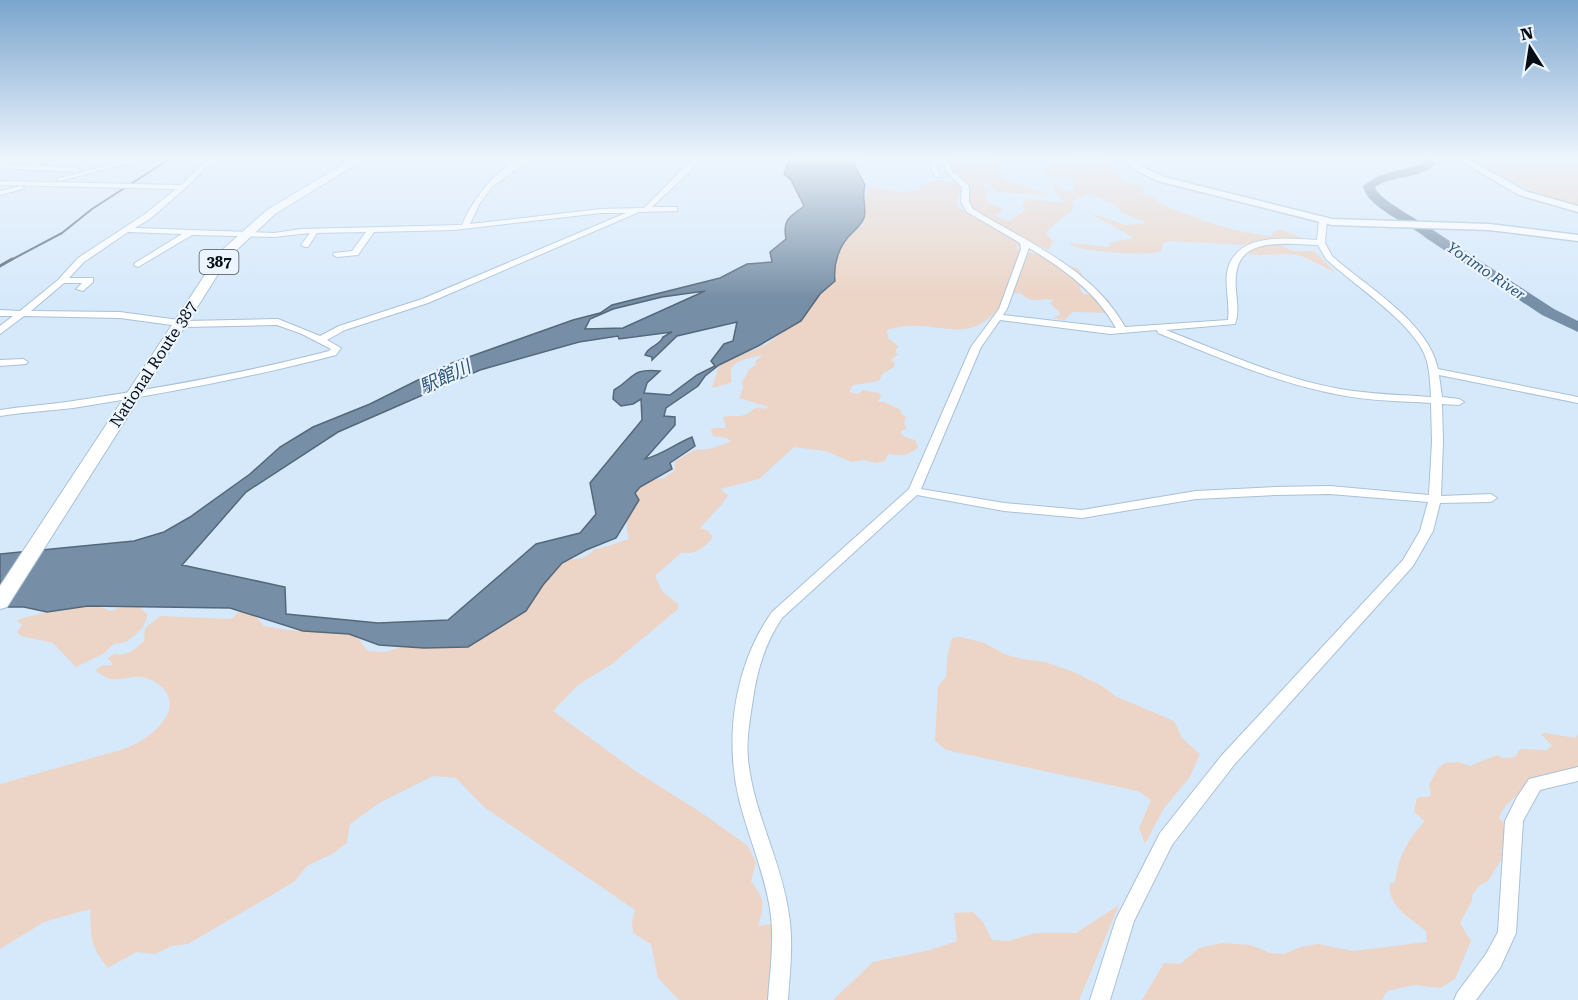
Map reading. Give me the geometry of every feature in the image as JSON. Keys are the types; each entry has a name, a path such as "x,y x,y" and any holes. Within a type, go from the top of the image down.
{"highway":[{"name":"National Route 387","path":"0,602 215,267 244,235 281,205"}],"main road":[{"path":"1262,205 1323,220 1456,226 1578,238"},
{"path":"1563,205 1578,209"}],"street":[{"path":"0,331 62,280 81,260 160,205"},
{"path":"465,227 473,205"},
{"path":"320,340 342,328 425,301 643,209 648,205"},
{"path":"966,205 1024,243 1055,260 1095,292 1104,301 1123,331"},
{"path":"126,230 274,235 315,231 465,227 592,212 674,209"},
{"path":"1100,1000 1125,919 1166,839 1228,760 1408,563 1421,543 1435,499 1436,400 1434,371 1429,354 1411,329 1338,267 1320,243 1323,220"},
{"path":"337,255 355,253 372,229"},
{"path":"305,245 315,231"},
{"path":"138,265 191,232"},
{"path":"778,1000 783,963 782,927 740,758 741,728 756,653 763,634 777,615 914,490 976,347 1003,309 1023,255 1024,243"},
{"path":"997,317 1123,331 1232,322 1234,310 1230,278 1234,259 1245,249 1274,243 1320,243"},
{"path":"62,280 90,280 81,289"},
{"path":"0,313 120,315 178,323 278,322 336,346 333,353 242,375 133,396 0,413"},
{"path":"1157,329 1262,371 1311,385 1370,396 1459,402"},
{"path":"0,363 23,362"},
{"path":"1434,371 1578,400"},
{"path":"914,490 1004,507 1063,514 1104,511 1196,495 1275,491 1330,490 1435,499 1491,498"},
{"path":"1464,1000 1493,961 1507,933 1514,821 1523,802 1535,784 1578,774"}],"shaded area":[{"path":"864,205 958,205 959,209 968,211 1023,243 1015,249 1063,260 1067,266 1078,268 1082,274 1080,289 1083,294 1100,295 1109,300 1111,306 1108,313 1072,312 1065,320 1053,318 1061,314 1050,303 1054,300 1033,300 1022,294 1009,292 995,312 982,323 968,329 905,326 887,330 888,338 898,346 895,352 898,354 891,360 895,363 894,367 882,374 879,381 853,385 849,392 858,394 863,390 879,393 881,396 878,402 884,402 901,410 906,417 904,423 907,428 900,432 905,437 915,440 918,447 904,455 888,454 885,461 877,463 863,460 852,462 825,451 794,447 759,479 720,489 728,495 700,528 707,530 713,537 699,550 681,553 655,576 662,591 678,604 678,609 612,664 578,685 553,711 634,770 702,813 748,846 756,863 751,881 762,902 758,926 772,924 778,929 772,1000 679,1000 658,978 651,944 633,933 632,922 635,910 484,807 456,778 433,776 381,802 350,824 347,843 334,853 307,866 294,882 188,944 172,946 155,954 136,952 108,968 92,940 90,909 44,922 0,949 0,784 124,749 149,736 167,715 170,701 168,695 153,681 140,677 111,679 95,671 101,666 113,665 108,658 114,654 130,652 137,647 144,641 145,628 160,616 231,619 242,609 254,615 264,626 288,630 354,634 368,651 386,652 404,646 450,648 476,637 564,559 581,558 594,549 629,539 627,495 642,482 664,478 675,470 674,462 694,450 709,449 731,442 727,438 713,436 711,430 726,428 723,417 743,416 755,408 769,407 739,398 743,388 742,382 750,368 756,365 755,362 762,355 738,362 731,368 731,383 712,388 719,365 767,344 791,326 830,265 837,258 852,227 863,226 860,220"},
{"path":"970,205 991,205 1003,209 995,216 1009,221 1026,210 1022,205 1074,206 1070,214 1064,216 1045,233 1053,241 1049,250 983,217"},
{"path":"1115,205 1164,205 1233,229 1271,236 1276,230 1289,232 1309,242 1273,242 1294,251 1314,251 1336,273 1293,254 1249,255 1251,249 1263,242 1243,245 1170,241 1163,243 1161,251 1154,253 1098,251 1069,244 1109,247 1109,243 1134,238 1088,212 1126,225 1147,223 1123,213"},
{"path":"127,605 139,607 148,615 143,627 126,642 114,644 103,654 76,667 53,643 21,636 17,632 22,625 17,620 38,614 65,608 91,606 110,611"},
{"path":"960,637 985,643 1004,654 1045,662 1074,672 1104,687 1115,696 1174,721 1182,738 1200,754 1190,777 1164,808 1145,844 1139,828 1151,800 1138,791 946,750 935,741 938,686 946,677 952,638"},
{"path":"1541,734 1576,738 1578,734 1578,779 1540,781 1524,785 1502,812 1499,818 1514,833 1516,845 1501,850 1503,857 1488,881 1480,885 1472,895 1472,901 1460,923 1471,941 1455,979 1440,988 1415,985 1387,991 1382,1000 1142,1000 1164,963 1180,964 1199,948 1222,943 1251,945 1270,953 1283,954 1318,944 1353,951 1427,942 1426,931 1401,911 1390,891 1390,883 1395,882 1405,849 1425,821 1414,812 1417,798 1431,796 1429,785 1438,768 1445,763 1458,762 1470,766 1497,755 1503,758 1515,757 1520,749 1546,750 1552,746"},
{"path":"1119,905 1079,1000 833,1000 873,962 930,950 957,941 954,913 973,912 983,922 992,940 1009,941 1035,933 1076,933"}],"water":[{"name":"駅館川","path":"865,205 864,218 840,249 836,262 835,281 820,294 801,321 719,365 705,376 698,386 666,408 664,416 675,417 675,425 645,459 692,437 695,446 670,463 672,469 640,487 635,493 639,500 616,538 562,563 543,585 526,611 468,647 424,648 379,645 349,634 303,631 230,608 88,606 47,612 24,607 0,607 0,554 134,541 164,532 190,517 250,474 280,447 313,427 370,404 452,363 573,320 600,313 612,305 720,278 747,264 772,262 770,252 786,239 787,222 804,206","holes":["705,291 623,328 585,329 590,319 613,309 662,297","737,322 733,341 724,344 711,361 715,366 697,375 670,395 644,393 647,383 660,371 650,370 634,375 614,390 613,399 621,406 633,404 641,399 642,420 590,483 596,514 580,533 536,544 448,620 378,623 286,614 285,587 182,565 246,492 338,432 480,370 579,342 672,332 647,352 645,355 652,357 652,360 677,336"]}],"waterway":[{"path":"9,261 62,233 99,205"},
{"name":"Yorimo River","path":"1384,205 1418,224 1431,235 1548,312 1578,327"},
{"path":"0,266 12,259"}]}
